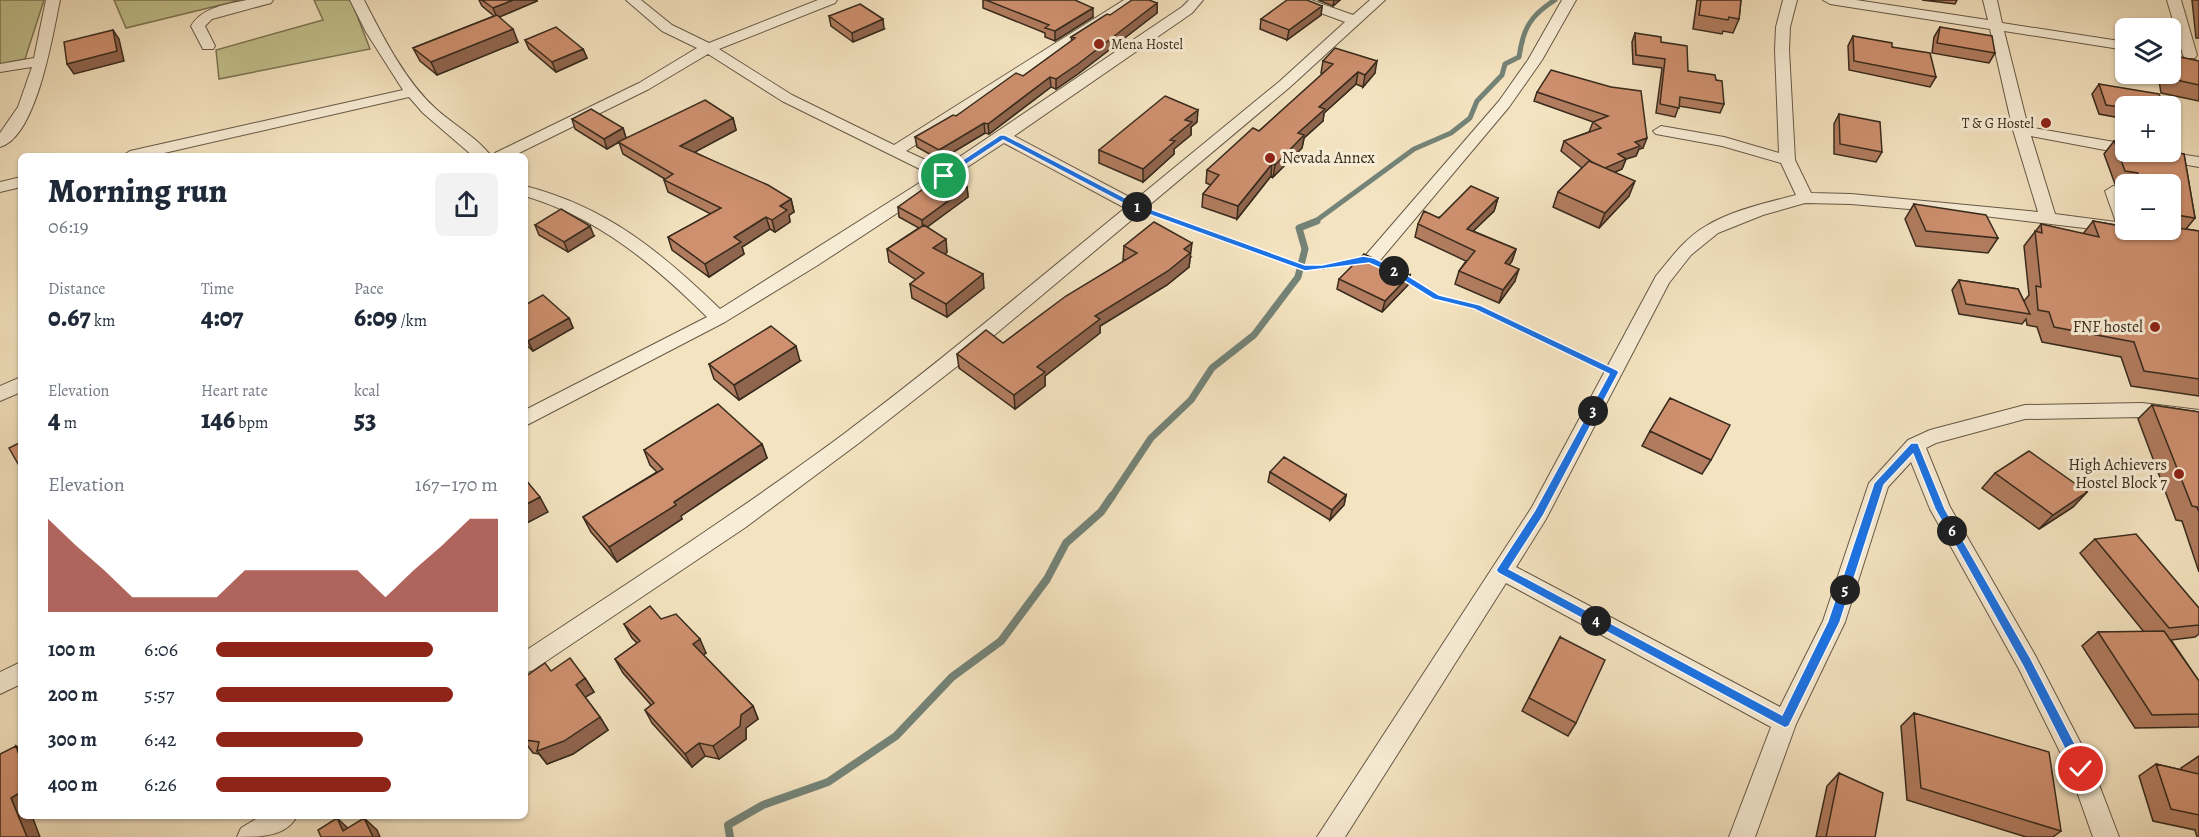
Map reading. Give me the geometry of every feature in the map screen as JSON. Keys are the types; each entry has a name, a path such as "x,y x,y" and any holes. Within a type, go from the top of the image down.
{"street":[{"path":"0,142 18,120 28,100 53,0"},
{"path":"208,45 198,26 201,19 213,13 266,0"},
{"path":"357,0 373,32 412,92 428,110 479,153"},
{"path":"633,0 667,28 708,48 787,98 944,176"},
{"path":"507,153 644,86 708,48 830,0"},
{"path":"895,151 1133,0"},
{"path":"528,417 719,318 944,176 1187,10 1196,0"},
{"path":"1299,0 1355,21"},
{"path":"528,661 739,520 852,438 962,351 1285,84 1378,0"},
{"path":"1371,260 1504,104 1535,60 1569,0"},
{"path":"1790,0 1783,27 1782,50 1787,160 1805,198"},
{"path":"1830,0 2115,44"},
{"path":"1990,0 2021,130 2048,218"},
{"path":"2174,0 2194,56"},
{"path":"0,68 39,61"},
{"path":"143,153 412,92"},
{"path":"2021,130 2115,147"},
{"path":"1661,131 1724,142 1787,160"},
{"path":"1003,136 1137,207"},
{"path":"2181,159 2199,162"},
{"path":"0,187 18,183"},
{"path":"528,192 570,204 623,234 651,254 719,318"},
{"path":"1330,837 1539,513 1662,280 1685,251 1712,229 1757,211 1805,198 1902,203 2115,226"},
{"path":"0,394 18,385"},
{"path":"1742,837 1785,723 1834,622 1880,483 1915,445 1930,437 2025,412 2142,410 2199,417"},
{"path":"1915,445 1941,509 2027,662 2081,769 2106,837"},
{"path":"1502,570 1785,723"},
{"path":"0,684 18,674"},
{"path":"250,837 279,819"}],"path":[{"path":"1137,207 1294,266 1322,268 1363,259 1371,260 1396,272 1436,297 1477,307 1614,372"}],"shaded area":[{"path":"0,0 44,0 25,59 0,64"},
{"path":"114,0 241,0 126,28"},
{"path":"314,0 351,0 370,49 219,79 216,50 323,20"}],"building":[{"path":"482,0 513,0 493,8"},
{"path":"986,0 1075,0 1093,8 1055,31 1045,28 1049,25"},
{"path":"1132,0 1149,0 1157,3 1078,64 1056,79 1050,77 988,124 984,123 939,150 915,137 953,115 956,116 1016,73 1023,76 1075,38 1071,37"},
{"path":"1287,0 1307,0 1322,6 1289,30 1261,19"},
{"path":"1701,0 1741,0 1739,19 1729,17 1728,20 1699,15"},
{"path":"860,4 883,19 852,33 829,16"},
{"path":"497,15 513,29 431,62 413,48"},
{"path":"556,27 583,49 552,62 525,40"},
{"path":"1940,27 1992,36 1995,53 1937,43"},
{"path":"113,30 117,51 67,64 64,42"},
{"path":"1635,33 1661,37 1661,42 1687,46 1688,71 1715,75 1716,80 1722,81 1724,104 1680,97 1679,108 1660,104 1665,59 1636,55"},
{"path":"1853,36 1892,43 1892,47 1930,53 1936,77 1854,61"},
{"path":"1335,48 1377,61 1365,75 1358,72 1319,107 1325,109 1298,133 1304,135 1275,165 1272,164 1238,206 1203,194 1219,175 1207,170 1253,128 1259,131 1333,64 1323,61"},
{"path":"2181,57 2199,61 2199,85 2181,81"},
{"path":"1551,70 1611,87 1641,91 1647,138 1635,142 1640,146 1618,154 1626,159 1605,168 1592,162 1564,141 1601,128 1593,122 1608,116 1537,92"},
{"path":"2099,84 2159,94 2160,96 2115,96 2115,106 2106,105"},
{"path":"1165,96 1198,110 1185,120 1192,122 1170,140 1175,141 1143,169 1099,150"},
{"path":"705,100 733,118 680,146 768,185 791,199 780,206 787,210 772,220 766,217 734,237 741,242 705,264 668,237 721,208 664,180 673,174 618,142"},
{"path":"591,109 623,128 604,139 572,119"},
{"path":"1839,114 1880,122 1882,152 1840,144"},
{"path":"2181,154 2184,154 2195,218 2181,216 2181,174 2138,174 2125,171 2122,162 2181,162"},
{"path":"1589,161 1635,181 1605,213 1558,192"},
{"path":"943,175 967,187 922,220 898,207"},
{"path":"1471,186 1498,198 1467,229 1516,249 1505,263 1519,269 1503,290 1459,271 1475,251 1418,224 1424,211 1439,218"},
{"path":"1914,204 1986,215 1998,238 1926,231"},
{"path":"561,209 590,226 564,242 535,225"},
{"name":"FNF hostel","path":"2093,221 2115,225 2115,240 2181,240 2181,229 2199,231 2199,379 2144,371 2134,342 2054,327 2049,312 2038,310 2036,286 2041,287 2035,231 2042,233 2041,224 2099,237"},
{"path":"1154,222 1192,243 1184,249 1190,253 1168,271 1095,316 1100,319 1037,367 1045,372 1014,395 957,354 986,330 1003,343 1066,296 1137,253 1124,246"},
{"path":"924,225 946,239 933,248 983,274 946,304 910,284 924,273 887,249"},
{"path":"1364,254 1410,275 1385,301 1339,279"},
{"path":"1959,280 2018,289 2030,314 1966,304"},
{"path":"543,295 569,318 528,341 528,303"},
{"path":"771,326 796,346 734,385 709,364"},
{"path":"1670,398 1730,425 1711,460 1650,431"},
{"path":"718,404 762,444 674,502 676,505 609,547 583,517 663,469 644,450"},
{"path":"2152,405 2199,412 2199,512 2197,507 2192,506"},
{"path":"18,444 18,464 9,448"},
{"path":"2029,451 2087,492 2053,515 1995,473"},
{"path":"1284,457 1346,495 1332,510 1270,472"},
{"path":"528,483 540,497 528,503"},
{"path":"2136,534 2199,608 2199,625 2169,628 2095,539"},
{"path":"650,606 661,619 676,614 700,639 693,644 753,706 741,715 740,726 713,746 699,743 685,754 645,710 654,703 615,659 640,641 624,624"},
{"path":"2164,631 2199,681 2199,714 2152,715 2098,632"},
{"path":"1560,637 1605,660 1576,723 1529,698"},
{"path":"570,658 585,678 576,685 600,717 564,741 537,751 539,742 528,740 528,675 545,663 551,671"},
{"path":"1914,713 2049,752 2061,831 1921,788"},
{"path":"16,746 18,794 11,798 27,837 0,837 0,754"},
{"path":"2156,764 2199,774 2199,815 2171,809"},
{"path":"1839,773 1883,793 1875,837 1826,837"},
{"path":"337,819 343,831 364,819 373,837 321,837 318,830"}],"waterway":[{"path":"1314,222 1414,149 1451,133 1470,118 1477,101 1502,75 1505,64 1519,57 1523,38 1534,17 1555,0"},
{"path":"1111,498 1151,438 1191,400 1212,368 1254,335 1298,277 1305,249 1299,228 1314,222"},
{"path":"730,837 728,825 763,805 828,782 896,736 952,677 1001,641 1047,579 1066,543 1101,512 1112,496"}],"place":[{"name":"Mena Hostel","path":"1099,44"},
{"name":"T & G Hostel","path":"2046,123"},
{"name":"Nevada Annex","path":"1270,158"},
{"name":"FNF hostel","path":"2155,327"},
{"name":"High Achievers Hostel Block 7","path":"2179,474"}],"route":[{"path":"944,176 1003,136 1137,207 1294,266 1312,269 1363,259 1371,260 1396,272 1436,297 1452,303 1477,307 1614,372 1539,513 1502,570 1785,723 1834,622 1880,483 1915,445 1941,509 2027,662 2081,769"}]}
